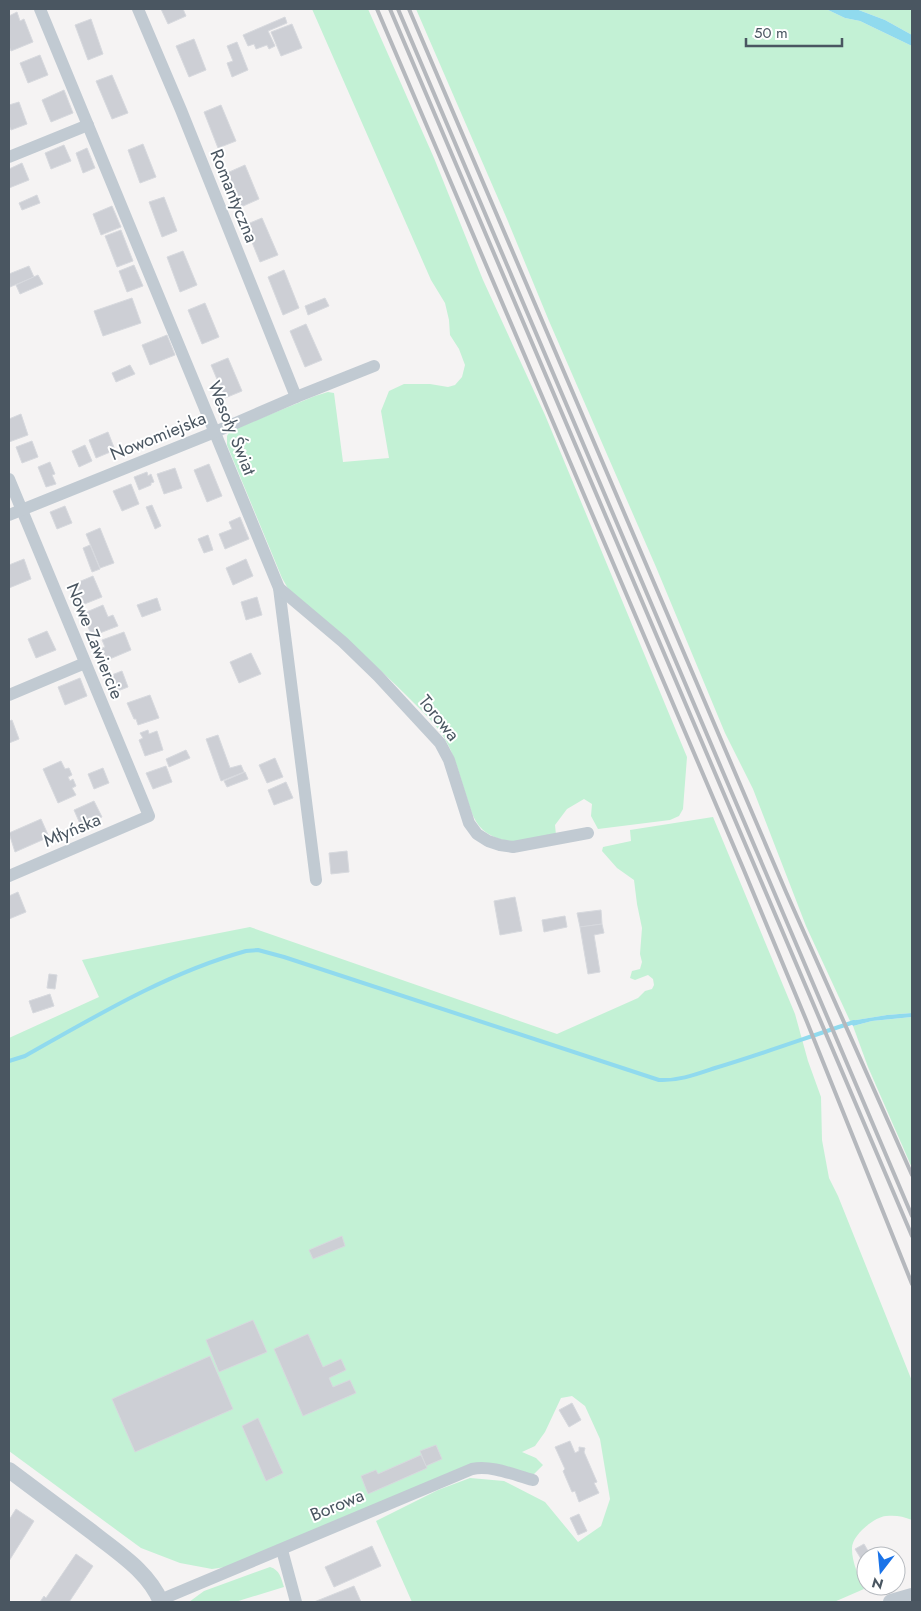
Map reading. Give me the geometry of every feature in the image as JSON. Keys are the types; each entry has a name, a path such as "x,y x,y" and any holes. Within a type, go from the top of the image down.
{"street":[{"name":"Wesoły Świat","path":"40,9 279,588 316,880"},
{"name":"Romantyczna","path":"138,9 181,110 296,397"},
{"path":"9,157 88,125"},
{"name":"Nowomiejska","path":"9,515 374,366"},
{"name":"Nowe Zawiercie","path":"9,479 149,816"},
{"name":"Torowa","path":"279,588 343,642 440,743 449,760 469,823 477,834 488,841 513,847 588,833"},
{"path":"9,695 85,663"},
{"name":"Młyńska","path":"9,876 149,816"},
{"name":"Borowa","path":"9,1470 136,1568 149,1581 160,1601 472,1470 489,1468 533,1480"},
{"path":"282,1550 296,1602"},
{"path":"891,1602 912,1596"}],"green space":[{"path":"312,9 368,9 434,158 483,280 545,415 687,757 683,809 679,816 670,820 598,829 591,816 592,804 584,799 567,809 555,825 556,835 518,841 509,841 491,836 479,826 474,817 453,756 436,726 381,671 290,592 282,578 227,445 227,436 230,431 315,396 328,392 334,393 343,462 389,458 381,411 389,391 404,384 430,384 448,387 455,385 462,377 465,365 459,349 450,335 445,303 431,280"},
{"path":"416,9 826,9 845,18 860,21 912,46 912,1013 850,1021 806,926 753,789 725,733 656,567"},
{"path":"856,9 909,9 912,11 912,35 885,20"},
{"path":"713,817 795,1014 808,1061 821,1097 822,1140 829,1178 838,1196 912,1381 912,1520 896,1516 881,1517 870,1523 855,1538 852,1549 856,1569 856,1592 834,1602 412,1602 376,1521 438,1490 470,1478 504,1481 545,1502 578,1542 601,1526 610,1499 600,1439 585,1406 572,1396 561,1398 545,1432 535,1446 522,1452 536,1458 543,1465 532,1476 480,1463 226,1567 212,1569 180,1563 141,1548 9,1451 9,1038 99,997 82,960 250,927 557,1034 638,998 645,991 652,989 654,985 653,979 648,975 635,980 630,978 632,971 640,969 642,962 640,954 642,928 634,880 617,868 602,851 603,847 631,841 630,830"},
{"path":"912,1017 912,1168 868,1067 853,1026 872,1021"},
{"path":"270,1567 278,1572 284,1587 235,1602 189,1602 204,1591"}],"water":[{"path":"826,9 856,9 885,20 912,35 912,46 860,21 845,18"},
{"path":"912,1013 912,1017 872,1021 853,1026 850,1021 887,1015"}],"building":[{"path":"161,9 183,9 186,16 168,24"},
{"path":"17,12 20,21 24,19 33,42 11,51 9,46 9,16"},
{"path":"285,17 287,23 268,31 275,46 269,49 267,45 256,49 254,44 248,46 243,35"},
{"path":"91,19 103,54 88,60 75,25"},
{"path":"292,24 302,48 281,56 271,32"},
{"path":"194,39 206,70 189,77 176,46"},
{"path":"237,42 248,70 232,77 227,63 233,61 227,46"},
{"path":"40,55 48,75 28,83 20,63"},
{"path":"112,75 128,113 112,119 96,81"},
{"path":"64,90 73,113 51,122 42,100"},
{"path":"19,102 27,124 11,130 9,125 9,105"},
{"path":"221,105 236,141 218,148 204,112"},
{"path":"143,144 156,177 140,183 128,150"},
{"path":"64,145 71,161 51,169 45,153"},
{"path":"87,148 95,168 83,173 76,153"},
{"path":"22,163 29,180 9,188 9,169"},
{"path":"245,165 259,199 241,207 227,173"},
{"path":"37,195 40,203 22,210 19,203"},
{"path":"164,197 177,231 162,237 149,202"},
{"path":"112,206 121,227 101,235 93,214"},
{"path":"262,218 278,255 260,262 245,225"},
{"path":"121,230 133,261 117,267 105,236"},
{"path":"183,251 197,285 180,292 167,257"},
{"path":"134,265 143,286 127,292 119,271"},
{"path":"29,266 34,277 10,287 9,274"},
{"path":"284,270 299,308 283,315 268,277"},
{"path":"38,275 43,284 20,294 16,285"},
{"path":"132,298 141,323 103,336 94,311"},
{"path":"325,298 329,306 308,315 305,306"},
{"path":"205,303 219,337 202,344 188,310"},
{"path":"306,324 322,360 305,367 290,331"},
{"path":"167,335 175,355 150,365 142,345"},
{"path":"228,358 242,391 225,398 211,365"},
{"path":"130,365 135,374 116,382 112,373"},
{"path":"21,414 28,435 9,442 9,419"},
{"path":"108,432 115,450 96,458 89,440"},
{"path":"32,441 38,457 22,463 16,447"},
{"path":"85,445 92,461 79,467 72,451"},
{"path":"50,462 55,474 52,475 56,484 46,487 38,467"},
{"path":"209,464 222,496 207,502 194,470"},
{"path":"175,468 182,488 164,494 157,474"},
{"path":"147,472 148,476 151,474 154,482 139,490 134,477"},
{"path":"131,484 139,504 122,511 113,491"},
{"path":"152,505 161,526 155,529 146,507"},
{"path":"65,506 72,523 57,529 50,512"},
{"path":"240,517 249,539 225,549 219,534 232,529 229,522"},
{"path":"100,528 114,563 100,568 86,534"},
{"path":"208,535 213,550 204,553 198,539"},
{"path":"90,545 100,569 92,572 83,548"},
{"path":"24,559 31,579 9,588 9,565"},
{"path":"246,559 253,576 233,585 226,568"},
{"path":"93,576 102,597 77,607 69,586"},
{"path":"257,597 262,615 246,620 241,602"},
{"path":"157,598 161,610 142,617 137,605"},
{"path":"103,605 108,617 113,615 118,626 92,636 82,614"},
{"path":"47,631 56,650 36,658 28,639"},
{"path":"124,632 131,650 105,661 100,649 105,647 102,640"},
{"path":"251,653 261,674 239,683 230,662"},
{"path":"122,671 128,687 110,694 104,678"},
{"path":"80,678 87,696 65,705 58,687"},
{"path":"150,695 159,718 138,725 127,703"},
{"path":"12,720 19,739 9,743 9,721"},
{"path":"148,730 149,734 157,731 163,750 145,756 139,740 143,738 140,733"},
{"path":"218,735 230,768 241,765 244,772 221,781 206,739"},
{"path":"186,750 190,758 169,767 166,759"},
{"path":"275,758 283,777 267,783 259,765"},
{"path":"61,761 65,769 69,768 72,775 68,777 70,781 73,779 76,786 72,788 76,795 58,803 43,769"},
{"path":"166,766 172,782 153,789 146,773"},
{"path":"103,768 109,783 94,789 88,774"},
{"path":"245,772 248,779 227,787 224,781"},
{"path":"286,782 293,798 274,805 268,790"},
{"path":"94,801 102,817 81,826 74,810"},
{"path":"41,819 49,837 15,852 9,833"},
{"path":"347,851 349,872 331,874 329,853"},
{"path":"18,892 26,912 9,919 9,896"},
{"path":"515,897 522,931 500,935 494,901"},
{"path":"601,910 602,924 580,927 577,913"},
{"path":"565,916 567,927 544,932 542,920"},
{"path":"602,924 604,933 594,935 600,972 588,974 580,927"},
{"path":"49,974 57,975 55,989 47,988"},
{"path":"50,994 54,1006 33,1013 29,1001"},
{"path":"342,1236 345,1246 313,1259 309,1250"},
{"path":"253,1320 267,1352 219,1372 206,1340"},
{"path":"308,1334 323,1367 341,1359 346,1370 329,1378 333,1387 350,1380 356,1393 303,1416 274,1349"},
{"path":"210,1356 233,1409 135,1452 112,1399"},
{"path":"572,1403 581,1420 569,1427 559,1410"},
{"path":"258,1418 283,1473 266,1481 242,1426"},
{"path":"570,1441 575,1453 579,1451 579,1447 585,1448 584,1452 597,1482 594,1483 599,1493 579,1502 575,1491 572,1492 563,1471 565,1469 555,1447"},
{"path":"436,1445 442,1459 426,1466 420,1451"},
{"path":"421,1455 427,1468 368,1494 361,1476 376,1470 378,1474"},
{"path":"16,1509 34,1521 9,1561 9,1520"},
{"path":"579,1514 587,1531 578,1535 570,1518"},
{"path":"372,1546 381,1566 334,1587 325,1567"},
{"path":"76,1554 93,1566 69,1602 40,1602 44,1596 46,1598"},
{"path":"354,1586 361,1602 314,1602"}],"waterway":[{"path":"9,1061 25,1056 105,1011 160,983 217,960 246,951 258,950 659,1080 695,1075 854,1022"}],"railway":[{"path":"377,9 743,868 912,1284"},
{"path":"390,9 912,1236"},
{"path":"398,9 912,1216"},
{"path":"409,9 786,892 912,1175"}]}
